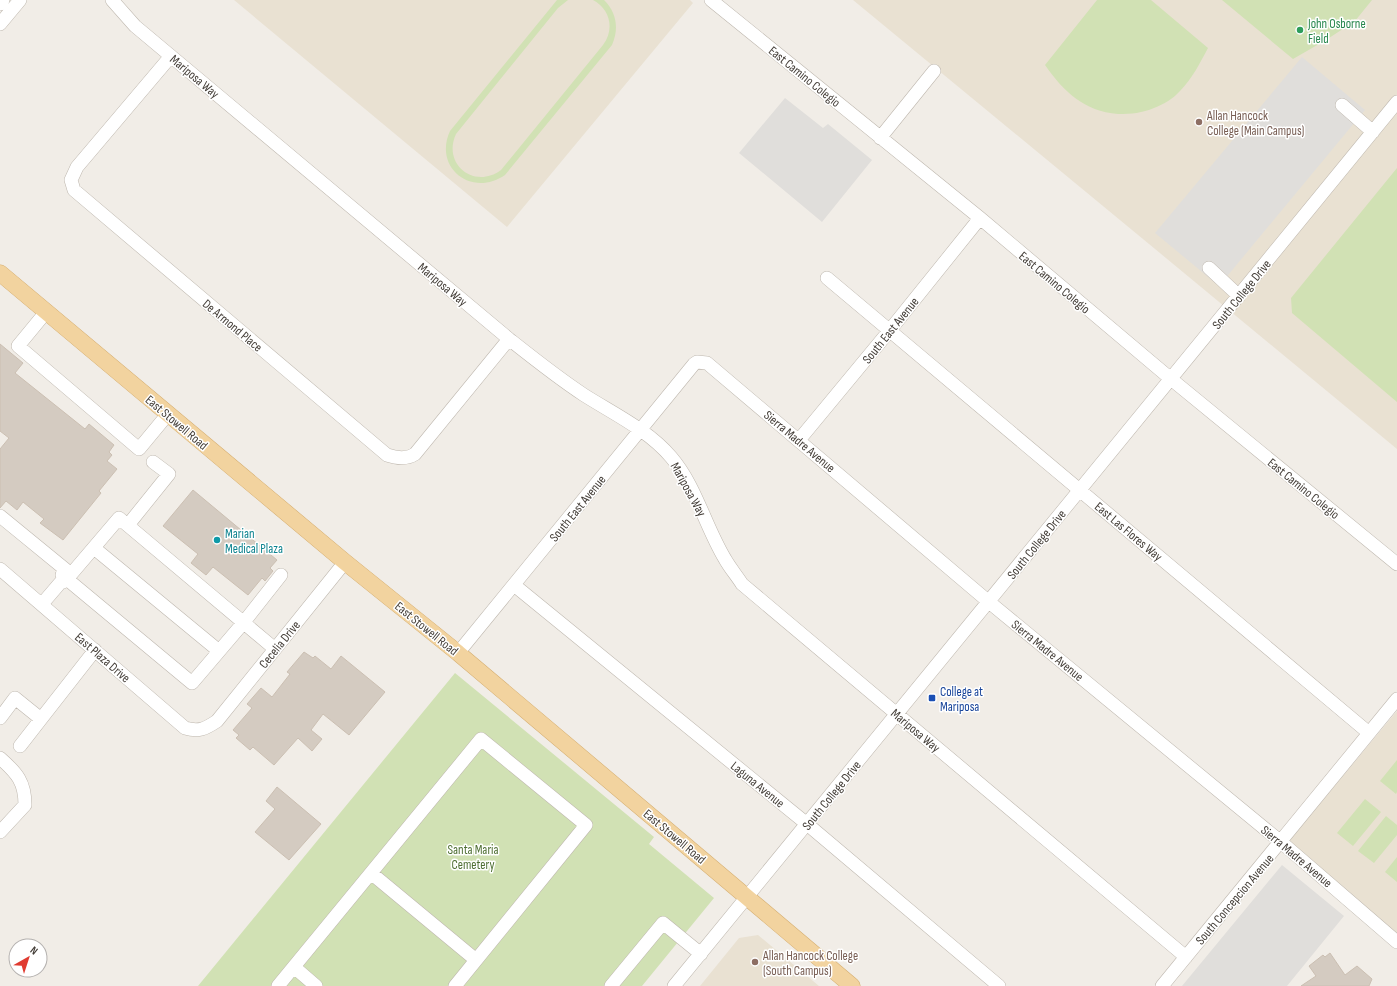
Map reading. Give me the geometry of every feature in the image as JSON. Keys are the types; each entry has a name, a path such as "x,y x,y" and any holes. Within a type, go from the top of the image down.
{"main road":[{"name":"East Stowell Road","path":"0,273 345,562 458,653 852,986"}],"street":[{"path":"0,4 3,0"},
{"path":"0,24 20,0"},
{"name":"Mariposa Way","path":"112,0 135,26 509,339 543,366 583,394 640,430 658,444 671,457 683,473 725,559 742,584 1186,957"},
{"name":"East Camino Colegio","path":"711,0 980,218 1171,379 1397,564"},
{"name":"De Armond Place","path":"171,56 77,167 71,180 74,190 387,455 398,458 412,456 415,454 509,339"},
{"path":"880,138 934,71"},
{"name":"South College Drive","path":"674,986 1397,102"},
{"path":"1342,105 1373,132"},
{"name":"South East Avenue","path":"799,440 980,218"},
{"path":"1209,268 1239,296"},
{"name":"East Las Flores Way","path":"827,278 1369,733"},
{"path":"46,312 18,346 127,438 139,448 168,414"},
{"name":"South East Avenue","path":"458,653 697,362"},
{"name":"Sierra Madre Avenue","path":"697,362 707,363 989,602 1281,842 1397,942"},
{"path":"64,577 123,521 169,474 153,462"},
{"path":"0,516 64,577 192,683 244,622 281,575"},
{"path":"42,604 104,525 123,521"},
{"path":"123,521 275,649"},
{"path":"94,548 219,651"},
{"name":"Cecelia Drive","path":"211,725 217,721 345,562"},
{"name":"East Plaza Drive","path":"0,569 185,728 194,730 204,729 211,725"},
{"name":"Laguna Avenue","path":"514,585 807,824 999,986"},
{"path":"20,746 95,650"},
{"path":"0,718 15,698 41,719"},
{"name":"South Concepcion Avenue","path":"1162,986 1397,699"},
{"path":"278,986 481,739 586,825 455,986"},
{"path":"0,758 13,769 21,781 25,794 25,805 0,832"},
{"path":"371,873 476,960"},
{"path":"611,986 663,923 701,954"},
{"path":"294,967 316,986"}],"shaded area":[{"path":"234,0 690,0 693,3 507,227"},
{"name":"Allan Hancock College (Main Campus)","path":"853,0 1397,0 1397,449 1149,244"},
{"path":"1302,57 1365,110 1219,286 1155,233"},
{"path":"785,98 823,128 828,124 872,160 822,222 739,153"},
{"path":"1397,711 1397,937 1287,843"},
{"path":"1282,865 1344,916 1287,986 1182,986"},
{"name":"Allan Hancock College (South Campus)","path":"758,935 819,986 700,986 739,938"}],"green space":[{"path":"557,0 568,0 558,8 456,134 453,145 453,155 457,164 463,171 471,175 481,177 491,175 501,170 603,45 609,32 609,20 607,14 599,4 593,0 604,0 612,10 616,21 616,33 612,45 505,175 492,181 480,183 469,181 459,176 451,167 447,157 446,144 450,131"},
{"path":"1097,0 1151,0 1208,48 1192,76 1168,101 1150,110 1141,112 1118,114 1106,112 1085,104 1067,92 1052,75 1045,65"},
{"name":"John Osborne Field","path":"1222,0 1372,0 1355,21 1293,59"},
{"path":"1397,168 1397,402 1292,313 1291,298"},
{"name":"Santa Maria Cemetery","path":"455,673 654,837 649,844 714,898 642,986 198,986"},
{"path":"1397,760 1397,792 1396,794 1380,781"},
{"path":"1365,799 1381,812 1353,846 1337,833"},
{"path":"1386,816 1397,825 1397,835 1374,863 1358,851"},
{"path":"1397,857 1397,882 1385,872"}],"building":[{"path":"0,344 23,363 15,373 85,429 89,424 114,445 109,452 112,455 107,461 117,469 99,491 101,493 63,540 40,523 44,519 23,502 17,510 6,501 0,508 0,449 9,438 0,431"},
{"name":"Marian Medical Plaza","path":"193,490 277,560 270,568 273,571 265,581 262,578 248,595 213,567 206,575 191,563 198,554 163,526"},
{"path":"304,652 313,658 315,656 331,669 341,656 385,692 349,735 323,714 311,730 322,739 312,751 298,738 274,765 253,747 250,750 236,738 239,735 233,730 252,708 247,704 261,688 272,697 290,674 287,672"},
{"path":"277,787 321,824 289,860 255,832 275,809 266,801"},
{"path":"1330,953 1345,975 1357,966 1372,979 1369,986 1301,986 1316,976 1309,966 1323,955 1325,957"}],"place":[{"name":"John Osborne Field","path":"1300,30"},
{"name":"Allan Hancock College (Main Campus)","path":"1199,122"},
{"name":"Marian Medical Plaza","path":"217,540"},
{"name":"College at Mariposa","path":"932,698"},
{"name":"Allan Hancock College (South Campus)","path":"755,962"}]}
